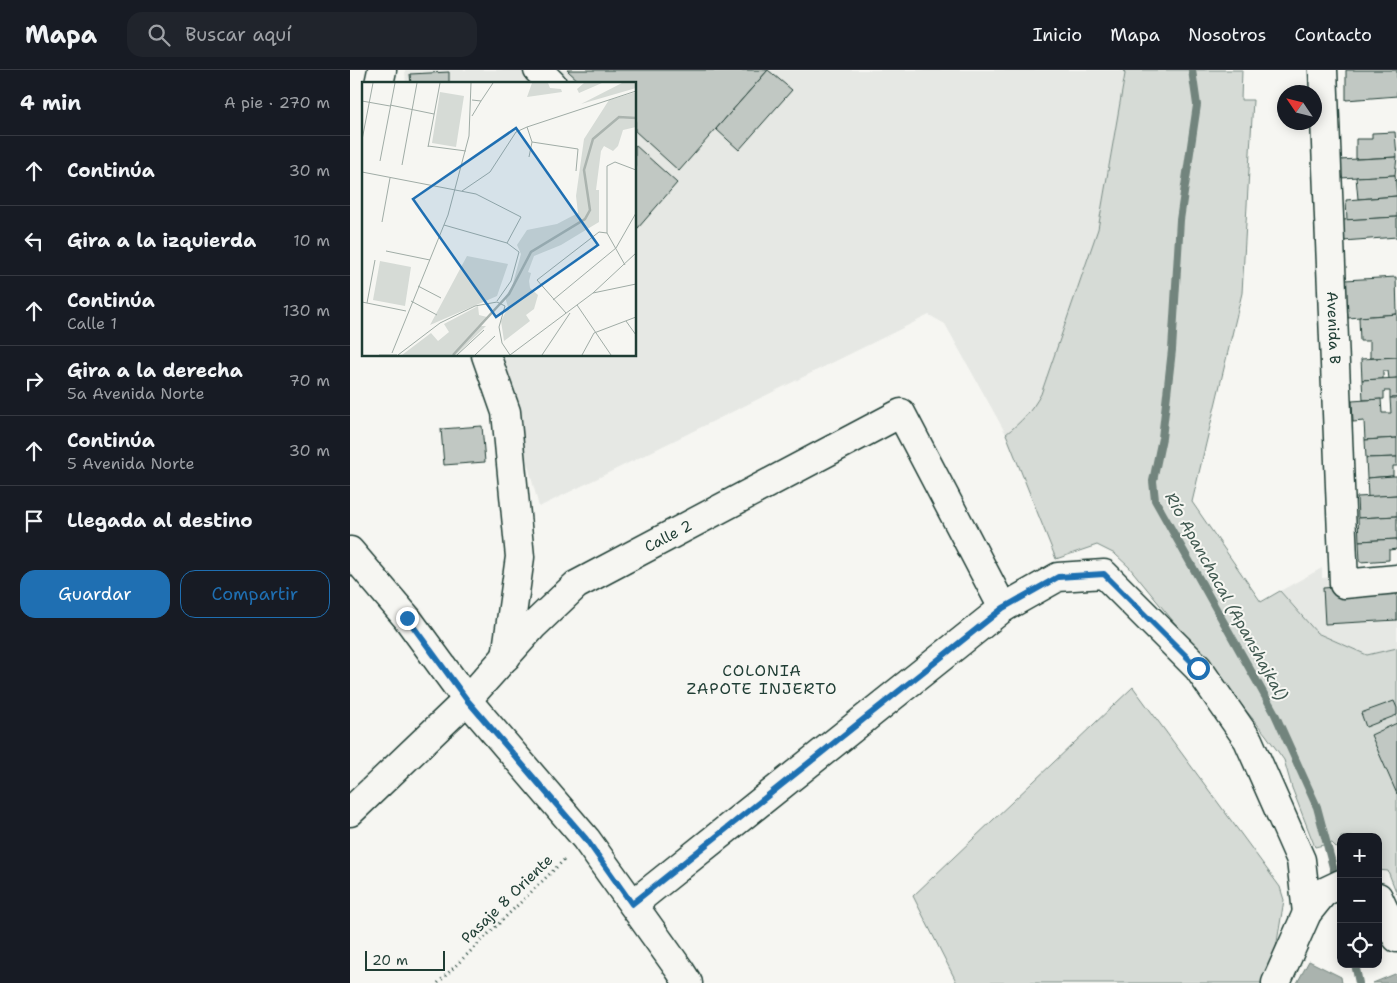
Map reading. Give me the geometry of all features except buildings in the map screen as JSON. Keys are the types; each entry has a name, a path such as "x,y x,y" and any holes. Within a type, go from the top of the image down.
{"street":[{"path":"538,70 550,82"},
{"name":"Avenida B","path":"1323,70 1344,584 1397,579"},
{"path":"486,356 506,412 520,557 506,657"},
{"name":"Calle 2","path":"350,812 467,700 534,625 576,585 901,413 1003,608"},
{"path":"350,551 407,618 467,700 586,839 688,983"},
{"path":"632,904 1003,608 1058,577 1104,574 1198,668 1248,740 1301,860 1307,913"},
{"path":"1276,983 1307,913 1324,892 1337,886"},
{"path":"1382,906 1397,938"}],"path":[{"name":"Pasaje 8 Oriente","path":"438,983 571,853"}],"shaded area":[{"path":"405,70 1124,70 1125,73 1098,229 1041,394 1033,410 1006,434 945,324 929,315 539,507 499,356 636,356 636,82 406,82"},
{"path":"1124,70 1242,70 1241,100 1253,100 1242,293 1192,502 1261,602 1280,591 1317,633 1367,655 1397,648 1397,894 1388,871 1382,870 1382,833 1337,833 1337,848 1332,843 1315,847 1292,788 1284,760 1266,735 1129,567 1115,554 1097,545 1056,559 1006,434 1026,416 1041,394 1098,229 1125,74"},
{"path":"1322,568 1322,578 1397,573 1397,648 1367,655 1317,633 1280,591"},
{"path":"1133,687 1280,887 1284,900 1271,978 1263,983 957,983 913,896"},
{"path":"1309,961 1341,977 1342,983 1297,983"},
{"path":"1395,974 1397,976 1397,983 1373,983"}],"waterway":[{"name":"Río Apanchacal (Apanshajkal)","path":"1192,70 1197,105 1180,220 1172,350 1162,438 1153,481 1155,500 1274,712 1317,807 1337,882"},
{"path":"1356,968 1359,983"}],"district":[{"name":"COLONIA ZAPOTE INJERTO","path":"762,679"}],"route":[{"path":"407,618 467,700 586,839 632,904 1003,608 1058,577 1104,574 1198,668"}]}
